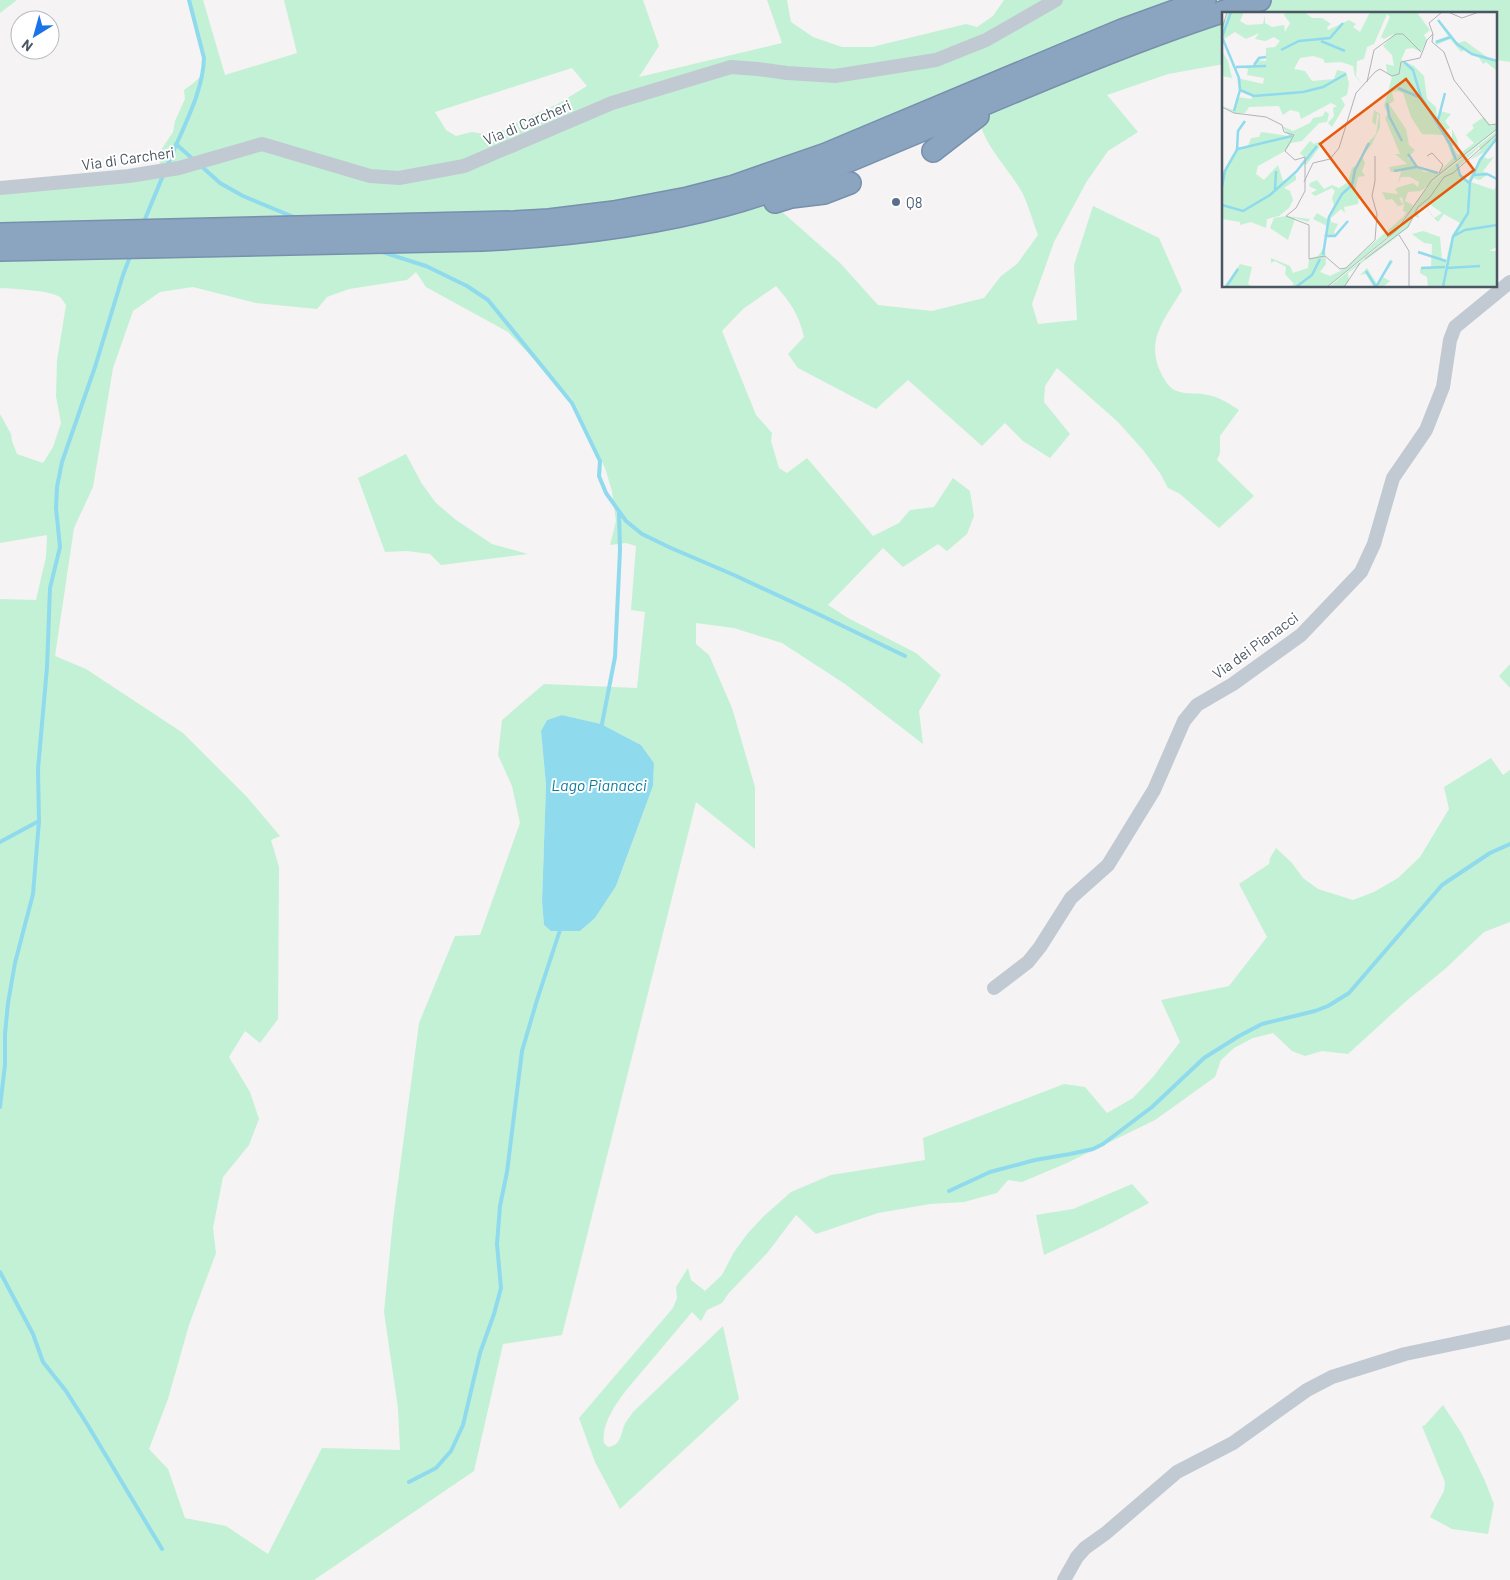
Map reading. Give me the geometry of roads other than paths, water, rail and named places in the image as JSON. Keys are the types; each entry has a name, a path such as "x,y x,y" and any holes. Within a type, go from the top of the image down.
{"highway":[{"path":"0,234 514,222 548,220 624,210 688,198 731,187 826,154 1122,30 1205,0"},
{"path":"1223,12 1260,0"},
{"path":"0,250 482,240 558,235 623,227 690,214 788,186 1014,92 1174,28 1222,12"},
{"path":"933,151 1014,92"},
{"path":"623,227 664,230 706,221 791,197 824,193 850,183"}],"street":[{"name":"Via di Carcheri","path":"0,188 130,176 179,168 262,144 370,176 399,178 464,166 612,103 731,68 758,69 787,74 835,76 936,60 986,40 1056,0"},
{"name":"Via dei Pianacci","path":"994,988 1028,962 1040,947 1071,898 1108,865 1154,790 1184,721 1197,705 1234,684 1301,635 1361,572 1374,544 1393,478 1426,430 1440,395 1443,387 1450,340 1455,327 1510,282"},
{"path":"1064,1580 1084,1548 1106,1534 1177,1472 1233,1443 1306,1390 1332,1377 1404,1354 1510,1332"}],"water":[{"name":"Lago Pianacci","path":"562,715 601,724 641,745 654,763 653,786 616,886 595,918 580,931 551,931 544,925 542,902 546,785 541,731 547,720"}],"waterway":[{"path":"167,167 195,100 203,72 204,58 189,0"},
{"path":"176,144 195,161"},
{"path":"200,165 220,183 243,196 296,218"},
{"path":"143,224 164,173"},
{"path":"379,251 426,266 467,286 488,300 572,403 600,461 599,476 606,493 626,521 642,534 734,575 905,656"},
{"path":"0,1107 5,1065 8,1003 15,963 33,894 39,821 38,769 47,667 50,588 60,547 56,508 57,487 62,462 131,254"},
{"path":"601,729 615,657 620,550 619,513"},
{"path":"0,842 39,821"},
{"path":"949,1191 990,1172 1035,1160 1093,1149 1103,1144 1152,1107 1204,1058 1239,1036 1262,1024 1328,1006 1349,993 1442,885 1490,853 1510,844"},
{"path":"409,1482 436,1468 451,1451 463,1425 480,1353 494,1314 501,1288 497,1244 500,1206 507,1172 522,1051 561,927"},
{"path":"0,1272 33,1334 43,1362 66,1391 162,1549"}],"place":[{"name":"Q8","path":"896,202"}]}
